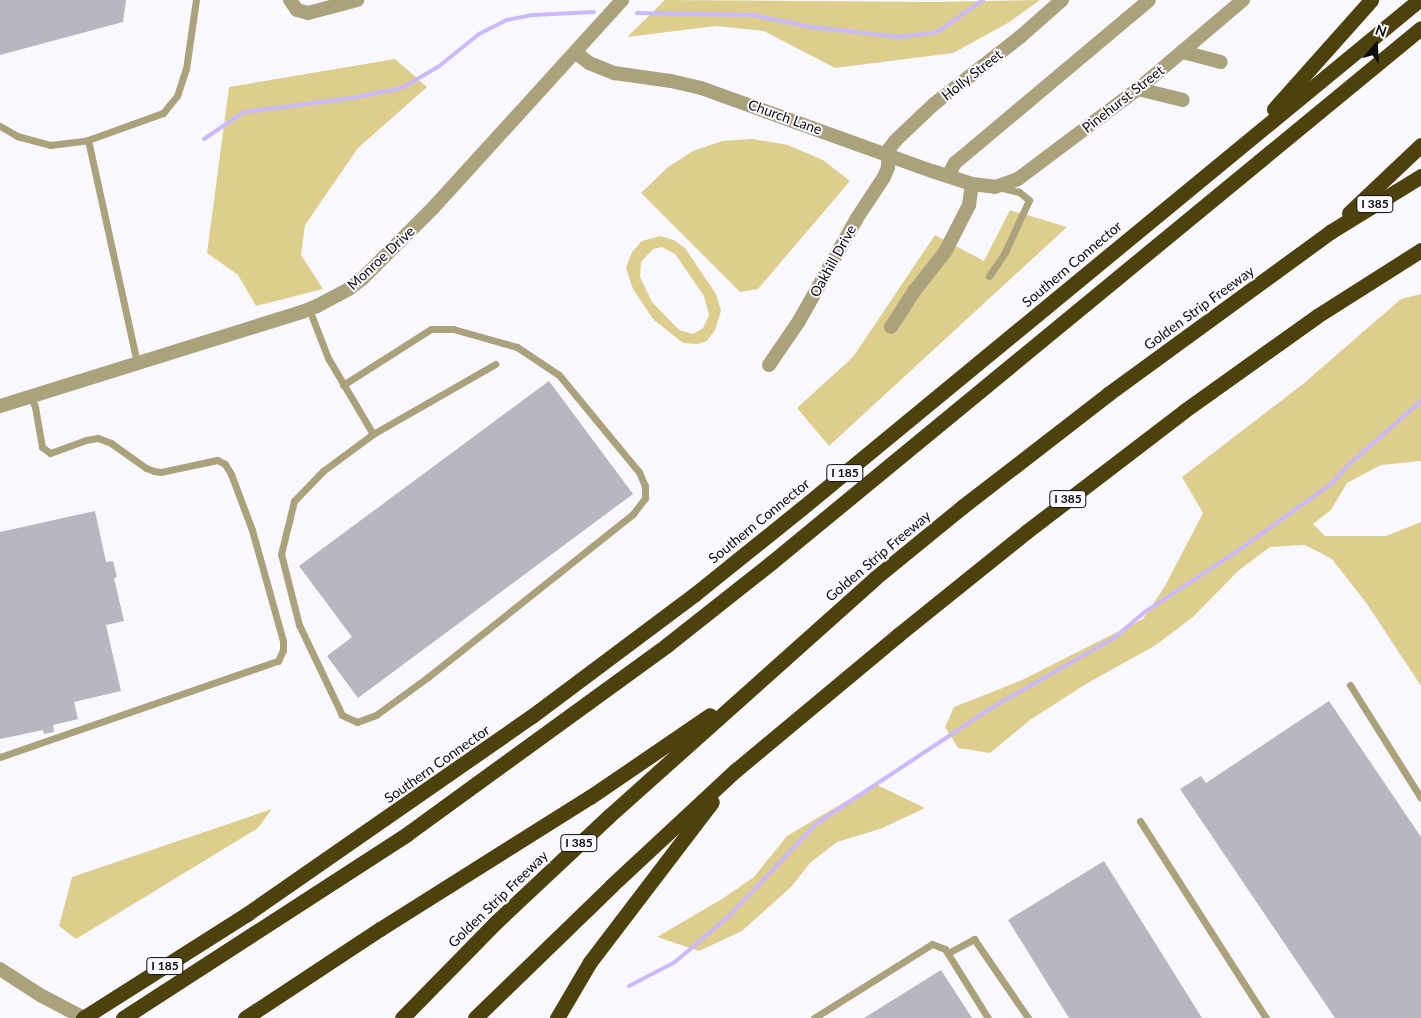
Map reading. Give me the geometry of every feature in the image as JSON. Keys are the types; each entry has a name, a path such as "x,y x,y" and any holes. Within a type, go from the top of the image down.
{"highway":[{"path":"1244,144 1371,0"},
{"name":"Southern Connector","path":"84,1018 247,914 532,716 695,594 810,502 1419,0"},
{"name":"I 185","path":"123,1018 407,834 674,639 772,562 1421,28"},
{"path":"1330,232 1421,145"},
{"name":"Golden Strip Freeway","path":"402,1018 552,868 875,578 962,507 1108,394 1330,232 1421,176"},
{"name":"I 385","path":"475,1018 604,892 736,770 1018,538 1130,451 1302,326 1395,265 1420,252"},
{"path":"246,1018 380,929 590,797 764,677"},
{"path":"557,1018 590,962 736,770"}],"street":[{"path":"290,0 297,10 308,13 357,0"},
{"name":"Monroe Drive","path":"0,406 309,309 349,289 376,267 433,208 622,0"},
{"name":"Holly Street","path":"888,154 896,140 934,104 1020,37 1062,0"},
{"path":"948,176 955,163 1148,0"},
{"name":"Pinehurst Street","path":"995,187 1018,179 1138,89 1243,0"},
{"name":"Church Lane","path":"575,52 589,63 614,73 671,81 701,88 948,176 972,184 995,187"},
{"path":"1183,52 1221,62"},
{"path":"1138,89 1183,100"},
{"name":"Oakhill Drive","path":"769,365 799,321 857,218 884,178 888,167 888,154"},
{"path":"891,327 915,290 945,252 969,205 972,184"},
{"path":"0,969 84,1018"}],"lane":[{"path":"0,126 17,136 50,145 88,140 162,112 177,96 186,69 196,0"},
{"path":"88,140 137,362"},
{"path":"989,276 996,269 1006,252 1030,200 1020,192 995,187"},
{"path":"309,309 328,358 373,434"},
{"path":"344,384 431,329 453,329 517,347 559,375 639,472 645,486 645,498 634,514 428,677 376,714 357,722 342,714 299,625 281,554 294,501 323,471 373,434 495,364"},
{"path":"0,757 278,660 283,650 283,641 252,530 231,474 225,464 217,460 162,472 154,471 146,468 111,443 98,438 50,452 42,448 31,395"},
{"path":"1350,685 1421,798"},
{"path":"1140,821 1266,1018"},
{"path":"948,953 974,939 1028,1018"},
{"path":"814,1018 932,944 945,949 988,1018"}],"shaded area":[{"path":"665,0 934,2 1040,0 1008,23 953,53 835,68 764,31 716,26 627,37"},
{"path":"395,59 427,87 358,148 305,225 301,255 323,289 256,306 238,275 207,253 229,87"},
{"path":"753,139 788,145 823,160 850,181 758,289 740,292 641,193 668,167 693,151 722,141"},
{"path":"1010,210 1067,227 829,446 797,408 853,357 935,235 984,261"},
{"path":"660,236 674,240 685,248 716,294 721,311 715,330 707,341 697,344 683,343 653,319 633,289 626,268 632,252 642,241","holes":["662,247 675,254 704,296 709,315 703,328 693,334 679,330 652,302 640,277 641,262 653,249"]},
{"path":"1421,294 1421,461 1381,465 1347,483 1331,510 1313,524 1325,536 1386,536 1421,522 1421,686 1367,604 1332,559 1305,545 1270,547 1239,570 1193,617 1156,645 1086,684 1030,720 990,753 958,748 945,727 954,707 1020,681 1143,619 1165,586 1203,513 1182,477 1303,384 1401,299"},
{"path":"875,784 925,808 880,829 837,842 810,863 791,887 742,931 699,951 657,937 722,899 754,877 787,836"},
{"path":"272,809 258,828 76,939 59,926 72,877"}],"building":[{"path":"0,0 126,0 123,22 0,55"},
{"path":"549,381 633,494 358,698 327,656 352,637 299,566"},
{"path":"95,511 106,562 113,561 117,577 114,578 124,621 106,625 121,691 74,702 78,719 53,725 54,732 44,734 43,730 0,739 0,532"},
{"path":"1329,701 1421,837 1421,1018 1335,1018 1180,789 1201,776 1206,783"},
{"path":"1104,861 1202,1018 1069,1018 1008,920"},
{"path":"941,970 972,1018 864,1018"}],"waterway":[{"path":"637,13 753,15 811,27 899,37 937,32 983,0"},
{"path":"204,139 244,112 352,98 402,88 438,67 479,34 507,20 533,15 594,12"},
{"path":"629,986 675,962 730,915 816,824 993,707 1114,638 1145,612 1233,554 1331,484 1347,466 1421,401"}]}
